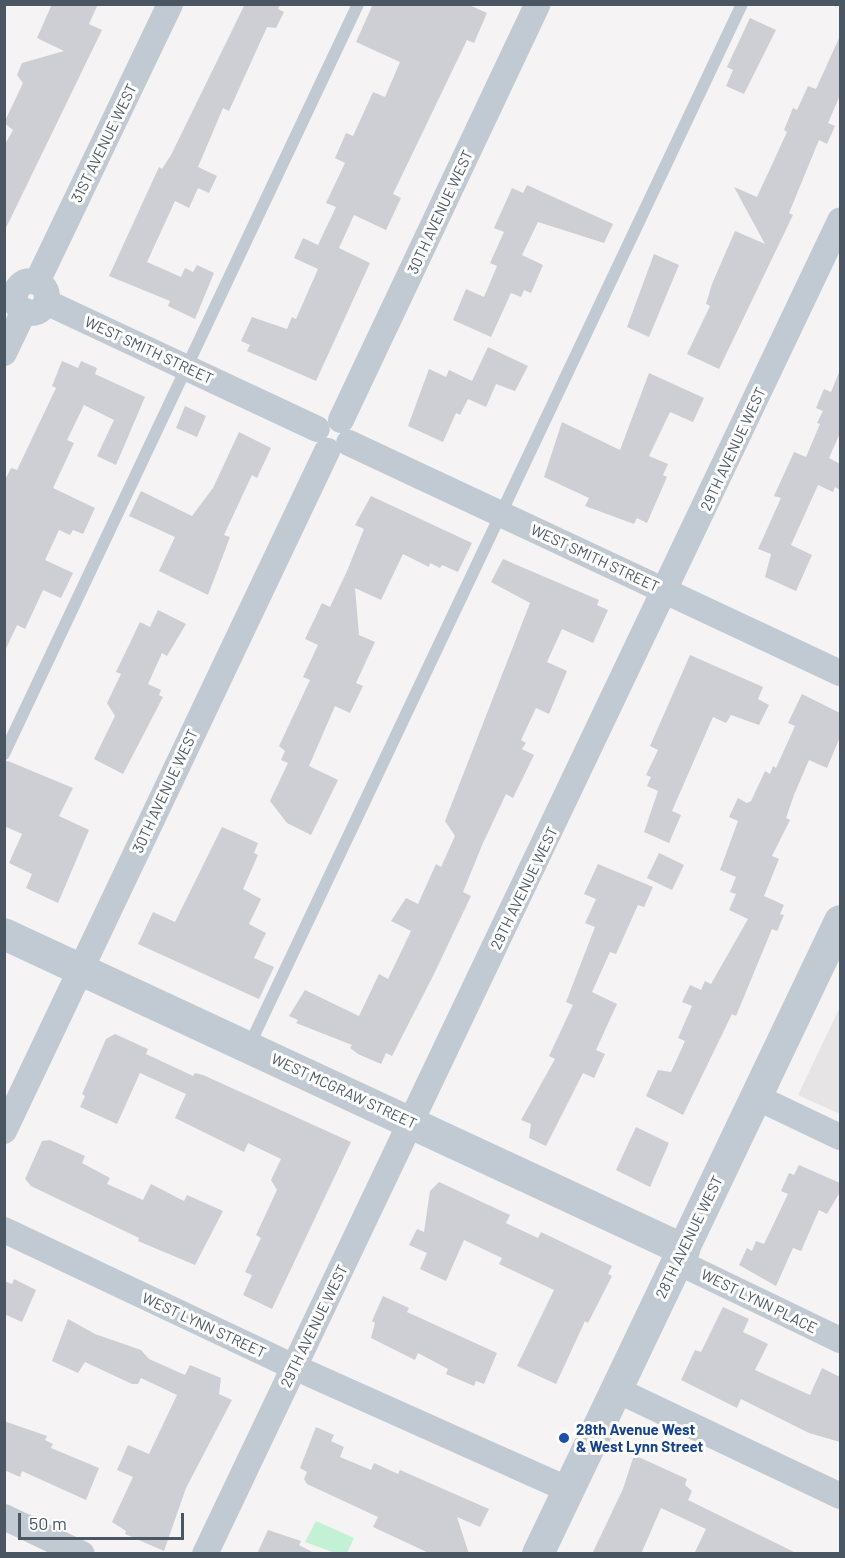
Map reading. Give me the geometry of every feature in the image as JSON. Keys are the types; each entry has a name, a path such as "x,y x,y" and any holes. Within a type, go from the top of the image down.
{"street":[{"name":"31ST AVENUE WEST","path":"4,353 26,293 170,4"},
{"name":"30TH AVENUE WEST","path":"4,1131 538,4"},
{"name":"29TH AVENUE WEST","path":"205,1554 666,591 840,221"},
{"name":"WEST SMITH STREET","path":"26,293 840,673"},
{"name":"28TH AVENUE WEST","path":"538,1554 840,921"},
{"name":"WEST MCGRAW STREET","path":"4,934 411,1123 681,1256"},
{"path":"756,1097 840,1137"},
{"name":"WEST LYNN STREET","path":"4,1230 294,1367 569,1490"},
{"name":"WEST LYNN PLACE","path":"681,1256 840,1340"},
{"path":"616,1390 840,1496"},
{"path":"4,1517 82,1554"}],"lane":[{"path":"4,754 358,4"},
{"path":"249,1046 742,4"}],"shaded area":[{"path":"840,1007 840,1114 798,1095"}],"green space":[{"path":"316,1521 354,1538 347,1553 335,1553 305,1542"}],"building":[{"path":"52,4 98,4 89,24 102,30 4,232 4,146 13,130 4,123 23,83 17,75 22,63 64,51 37,38"},
{"path":"245,4 280,4 278,9 284,12 276,28 267,27 229,111 223,108 198,167 217,176 209,193 198,188 189,208 175,201 147,262 181,277 185,268 193,272 197,265 214,273 195,319 168,306 170,301 109,276 159,167 162,169 171,155"},
{"path":"373,4 467,4 487,13 474,43 467,40 393,194 401,198 386,230 354,215 339,248 370,263 316,381 247,351 250,345 241,341 252,317 287,329 292,317 296,319 318,269 294,258 303,238 318,245 336,207 326,203 345,163 335,158 346,133 353,136 373,92 385,97 400,62 356,42"},
{"path":"750,18 776,30 744,94 726,86 733,70 727,67"},
{"path":"840,36 840,95 828,123 835,126 827,144 819,140 789,213 793,215 719,369 687,354 710,306 706,304 712,284 735,231 765,244 734,187 757,197 787,132 784,130 793,108 797,110 808,86 816,89"},
{"path":"527,185 613,224 604,243 538,222 522,255 543,265 531,293 524,290 521,297 511,293 491,337 453,320 466,289 484,297 497,266 490,263 504,232 494,228 512,188 523,193"},
{"path":"654,254 679,265 649,337 627,327"},
{"path":"488,347 528,366 515,391 496,384 486,407 468,399 460,415 456,413 443,442 408,426 429,369 446,377 449,370 472,381"},
{"path":"62,361 78,368 81,361 97,368 95,374 145,397 116,465 97,456 114,420 84,405 67,440 74,443 53,488 95,508 83,534 73,530 70,535 59,530 45,560 73,573 61,598 43,590 25,629 17,625 4,653 4,482 11,468 17,470 56,388 52,386"},
{"path":"840,370 840,433 829,458 840,464 840,490 835,487 833,492 818,485 791,545 812,555 796,591 765,577 771,554 758,549 781,498 774,496 794,452 806,457 823,411 816,408 824,389 831,392"},
{"path":"649,373 704,398 693,422 670,412 649,456 668,464 663,475 667,477 647,523 637,518 634,524 585,506 589,498 544,477 562,422 620,450"},
{"path":"185,406 206,416 197,437 176,428"},
{"path":"239,432 271,448 257,478 252,475 224,535 230,537 208,595 159,571 175,537 129,516 141,491 192,516 213,488"},
{"path":"371,496 472,543 458,572 442,565 440,568 430,563 429,567 403,554 381,600 355,588 359,635 375,642 356,683 363,686 350,713 335,706 309,766 338,780 311,835 287,823 270,801 288,763 281,760 285,751 279,746 310,680 303,677 318,645 305,639 322,603 330,607 347,571 364,529 355,525"},
{"path":"503,559 599,600 597,605 608,610 593,643 562,629 547,662 567,671 549,714 536,708 521,740 526,743 522,749 534,755 513,798 506,794 463,892 471,896 392,1056 386,1053 381,1064 358,1054 350,1048 352,1045 296,1023 298,1020 289,1016 305,990 359,1016 379,974 388,979 411,931 391,921 406,898 418,904 436,864 441,867 455,836 445,821 530,603 491,582"},
{"path":"158,610 186,624 167,656 162,653 148,684 161,690 159,695 163,697 123,774 94,759 115,716 107,703 121,674 116,672 140,622 150,627"},
{"path":"690,655 763,687 758,699 769,705 759,725 731,715 726,723 713,717 672,811 681,815 669,843 644,832 658,791 647,786 651,777 646,775 658,750 650,746"},
{"path":"802,694 840,713 840,737 827,768 809,760 794,795 786,818 790,820 772,856 779,859 764,896 784,905 780,914 784,915 777,931 772,929 736,1016 732,1014 683,1115 646,1096 658,1070 671,1072 685,1041 678,1038 692,1006 682,1002 690,985 701,990 705,981 711,984 748,919 729,910 736,894 730,892 736,877 720,870 738,821 729,817 738,798 747,803 751,801 765,771 770,774 773,766 776,768 795,726 788,723"},
{"path":"8,761 73,788 59,816 89,830 58,903 26,888 32,874 9,863 22,834 4,826 4,762"},
{"path":"222,827 258,843 254,853 258,855 243,889 261,899 249,924 266,933 254,958 274,967 259,999 138,944 153,912 175,922"},
{"path":"659,853 684,865 672,890 647,878"},
{"path":"598,864 653,887 644,907 638,905 616,954 610,952 592,992 617,1004 596,1050 605,1054 594,1078 583,1073 546,1146 529,1138 531,1124 521,1120 555,1059 549,1056 573,1005 566,1002 595,927 585,923 596,899 584,894"},
{"path":"115,1034 148,1049 146,1054 193,1076 195,1073 203,1075 351,1142 272,1309 243,1295 252,1275 245,1272 261,1238 256,1235 277,1190 271,1180 281,1159 248,1143 244,1152 175,1118 186,1094 140,1073 117,1124 80,1107 85,1096 82,1094 106,1039"},
{"path":"636,1127 669,1143 650,1187 616,1170"},
{"path":"50,1140 85,1156 82,1163 110,1178 107,1184 143,1200 151,1184 184,1201 187,1195 223,1211 195,1265 138,1241 139,1238 31,1186 25,1179 42,1141"},
{"path":"799,1165 840,1183 840,1192 827,1214 819,1210 801,1251 793,1248 776,1286 739,1265 747,1248 752,1251 756,1241 764,1244 788,1194 781,1191 789,1173 794,1175"},
{"path":"439,1182 510,1215 506,1223 538,1238 541,1232 612,1266 608,1274 612,1276 588,1323 585,1321 556,1384 517,1366 554,1290 499,1264 502,1258 464,1240 446,1281 420,1269 427,1253 409,1245 417,1229 424,1232 430,1191"},
{"path":"14,1279 36,1290 22,1322 4,1314 4,1281 12,1284"},
{"path":"383,1296 409,1308 407,1312 497,1353 484,1384 476,1381 474,1386 446,1374 448,1369 418,1353 415,1360 371,1338 375,1323 372,1321"},
{"path":"723,1307 749,1319 743,1332 768,1344 755,1370 810,1395 822,1368 840,1377 840,1442 809,1433 741,1399 737,1408 681,1380 695,1350 701,1352"},
{"path":"68,1319 95,1334 141,1350 149,1359 185,1375 190,1365 221,1378 219,1394 232,1400 186,1488 164,1551 125,1534 126,1531 112,1522 133,1477 117,1470 128,1445 149,1454 177,1395 141,1378 138,1384 132,1384 85,1362 78,1373 52,1361"},
{"path":"4,1421 47,1436 45,1440 53,1444 51,1448 99,1468 86,1500 22,1471 20,1477 4,1470"},
{"path":"316,1427 334,1435 331,1441 344,1447 340,1457 371,1470 374,1463 398,1474 400,1470 489,1509 480,1527 457,1517 469,1554 431,1554 373,1527 378,1517 307,1484 304,1479 307,1472 300,1468"},
{"path":"634,1455 687,1479 685,1485 692,1491 688,1500 798,1554 694,1554 706,1529 661,1508 641,1554 592,1554 623,1489"},
{"path":"268,1530 301,1541 299,1545 316,1554 257,1554"}],"place":[{"name":"28th Avenue West & West Lynn Street","path":"564,1438"}]}
